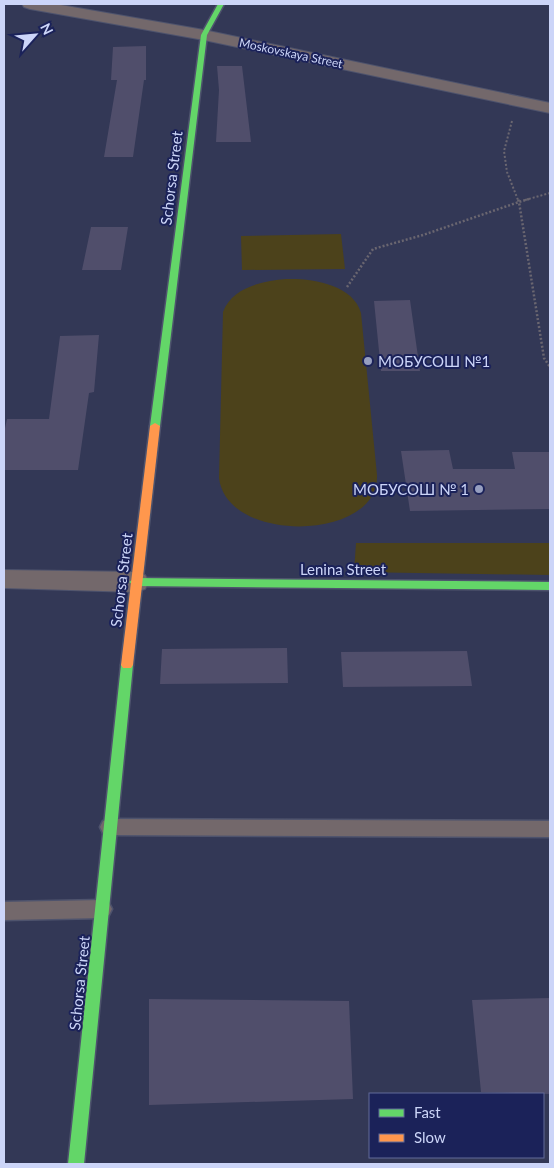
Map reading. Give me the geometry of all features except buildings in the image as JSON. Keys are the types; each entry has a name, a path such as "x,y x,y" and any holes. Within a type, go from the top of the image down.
{"street":[{"name":"Moskovskaya Street","path":"30,4 204,35 550,108"},
{"name":"Schorsa Street","path":"76,1164 135,582 204,35 221,4"},
{"path":"4,579 135,582"},
{"name":"Lenina Street","path":"135,582 550,586"}],"lane":[{"path":"110,827 550,829"},
{"path":"4,911 102,909"}],"path":[{"path":"517,101 504,151 507,172 519,202 544,358 550,367"},
{"path":"347,287 373,249 550,193"}],"shaded area":[{"path":"341,234 345,269 242,270 241,236"},
{"path":"286,279 319,282 340,289 357,303 361,313 377,475 371,497 355,513 330,523 302,526 273,524 247,515 228,500 219,478 223,312 227,303 241,291 268,281"},
{"path":"356,543 550,543 550,575 354,572"}],"traffic: fast":[{"path":"155,426 204,35 221,4"},
{"path":"135,582 550,586"},
{"path":"76,1164 127,665"}],"traffic: slow":[{"path":"127,665 155,426"}],"place":[{"name":"МОБУСОШ №1","path":"368,361"},
{"name":"МОБУСОШ № 1","path":"479,489"}]}
